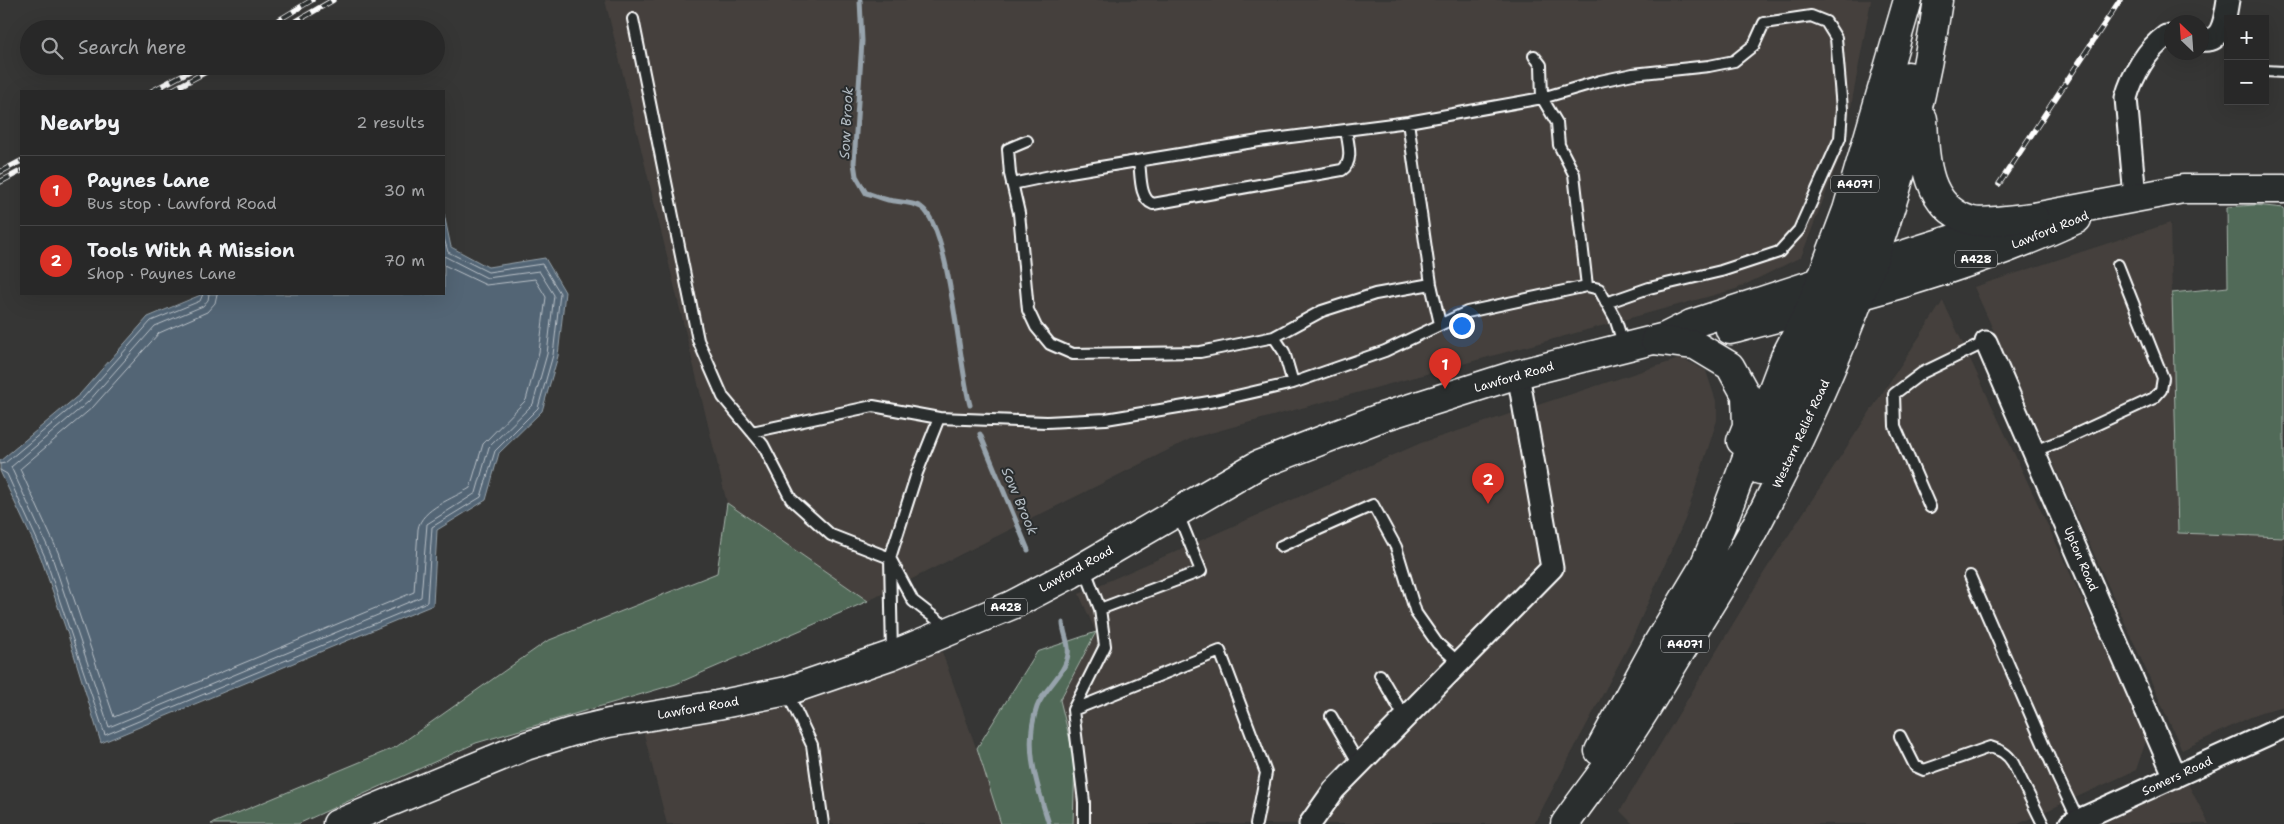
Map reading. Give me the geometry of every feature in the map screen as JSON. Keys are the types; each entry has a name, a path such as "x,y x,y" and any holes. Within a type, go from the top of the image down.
{"main road":[{"name":"Western Relief Road","path":"1565,824 1627,738 1701,619 1766,507 1834,362 1838,289 1847,210 1908,0"},
{"path":"1838,289 1856,247 1930,0"},
{"name":"Western Relief Road","path":"1558,824 1659,641 1704,566 1785,357 1838,289 1905,162 1921,95 1938,0"},
{"path":"1921,95 1924,140 1930,183 1943,203 1970,221 2034,217"},
{"name":"Lawford Road","path":"337,824 526,746 609,723 787,691 952,632 1012,605 1258,465 1382,417 1518,374 1624,347 1660,338 1701,337 1838,289 1978,231 2034,217 2184,190 2284,189"},
{"name":"Lawford Road","path":"1838,289 1910,281 2040,236 2126,199"},
{"path":"1660,338 1695,345 1720,359 1730,366 1746,396 1747,426 1713,507 1704,566"}],"street":[{"path":"2209,40 2222,29 2228,0"},
{"path":"2126,199 2126,98 2128,89 2152,47 2164,38"},
{"name":"Upton Road","path":"1986,342 2175,777"},
{"path":"1310,824 1334,790 1552,568 1518,374"},
{"name":"Somers Road","path":"2074,822 2284,727"}],"lane":[{"path":"1012,184 1139,160 1259,141 1408,122 1542,98 1633,74 1709,66 1734,61 1754,45 1764,23 1811,16 1826,22 1836,38 1842,109 1840,138 1799,230 1779,252 1721,271 1649,288 1606,303"},
{"path":"632,19 698,340 723,397 764,445 791,499 830,535 890,558 913,601 952,632"},
{"path":"1534,56 1541,65 1542,98 1557,123 1559,145 1574,174 1587,286"},
{"path":"2269,70 2284,72"},
{"path":"1408,122 1431,284 1440,324"},
{"path":"1139,160 1144,197 1147,202 1153,204 1342,170 1347,166 1349,160 1346,130"},
{"path":"1027,141 1008,149 1012,184 1019,213 1028,310 1036,327 1050,344 1073,354 1200,352 1274,337 1322,311 1375,294 1431,284"},
{"path":"2034,451 2063,440 2154,398 2161,390 2163,378 2118,265"},
{"path":"752,432 873,406 939,418 1047,422 1106,418 1216,401 1293,383 1385,350 1467,312 1587,286 1599,289 1615,318 1624,347"},
{"path":"1274,337 1284,352 1293,383"},
{"path":"1930,508 1896,426 1894,394 1922,374 1986,342"},
{"path":"892,655 890,558 917,473 939,418"},
{"path":"1281,546 1373,505 1396,547 1416,613 1437,643 1459,663"},
{"path":"1100,609 1201,571 1177,511"},
{"path":"1083,566 1100,609 1105,646 1073,710 1084,802 1084,824"},
{"path":"1970,576 2058,778 2074,822"},
{"path":"1073,710 1220,651 1266,773 1256,824"},
{"path":"1380,675 1405,718"},
{"path":"787,691 812,745 823,824"},
{"path":"1331,716 1359,764"},
{"path":"1900,736 1915,766 1924,770 1990,747 2000,750 2013,763 2043,824"}],"shaded area":[{"path":"605,0 1871,0 1843,149 1801,257 1736,289 1192,438 868,601 727,503"},
{"path":"2170,223 2178,532 2284,537 2284,706 2261,712 2182,750 1974,287"},
{"path":"1943,301 2147,738 2136,770 2018,824 1633,824 1620,811 1765,571"},
{"path":"1682,358 1706,371 1717,404 1717,420 1686,517 1630,643 1534,824 1073,824 1075,760 1060,700 1096,632 1079,594 1421,443"},
{"path":"942,652 1003,824 667,824 643,730"},
{"path":"2188,784 2209,824 2101,824"}],"green space":[{"path":"2255,205 2284,208 2284,537 2178,533 2172,293 2228,287 2227,207"},
{"path":"727,503 868,601 676,684 476,743 298,824 211,824 396,747 547,641 717,573"},
{"path":"1096,632 1060,700 1075,760 1073,824 1001,824 977,748 1037,652"}],"water":[{"path":"445,219 451,247 488,267 545,258 565,292 558,356 542,411 499,453 486,500 437,530 433,605 101,743 68,635 41,558 0,471 0,461 80,394 148,317 201,295 445,295"}],"waterway":[{"name":"Sow Brook","path":"860,0 862,41 854,163 856,176 866,193 888,200 917,205 931,219 946,268 970,405"},
{"name":"Sow Brook","path":"980,434 1028,550"},
{"name":"Sow Brook","path":"1049,824 1033,766 1031,737 1033,722 1040,700 1059,675 1068,654 1063,623"}],"railway":[{"path":"279,20 312,0"},
{"path":"299,20 333,0"},
{"path":"1999,184 2120,0"},
{"path":"154,90 182,75"},
{"path":"172,90 200,75"},
{"path":"0,172 20,162"},
{"path":"0,182 20,172"}],"place":[{"name":"Paynes Lane","path":"1445,389"},
{"name":"Tools With A Mission","path":"1488,504"}]}
